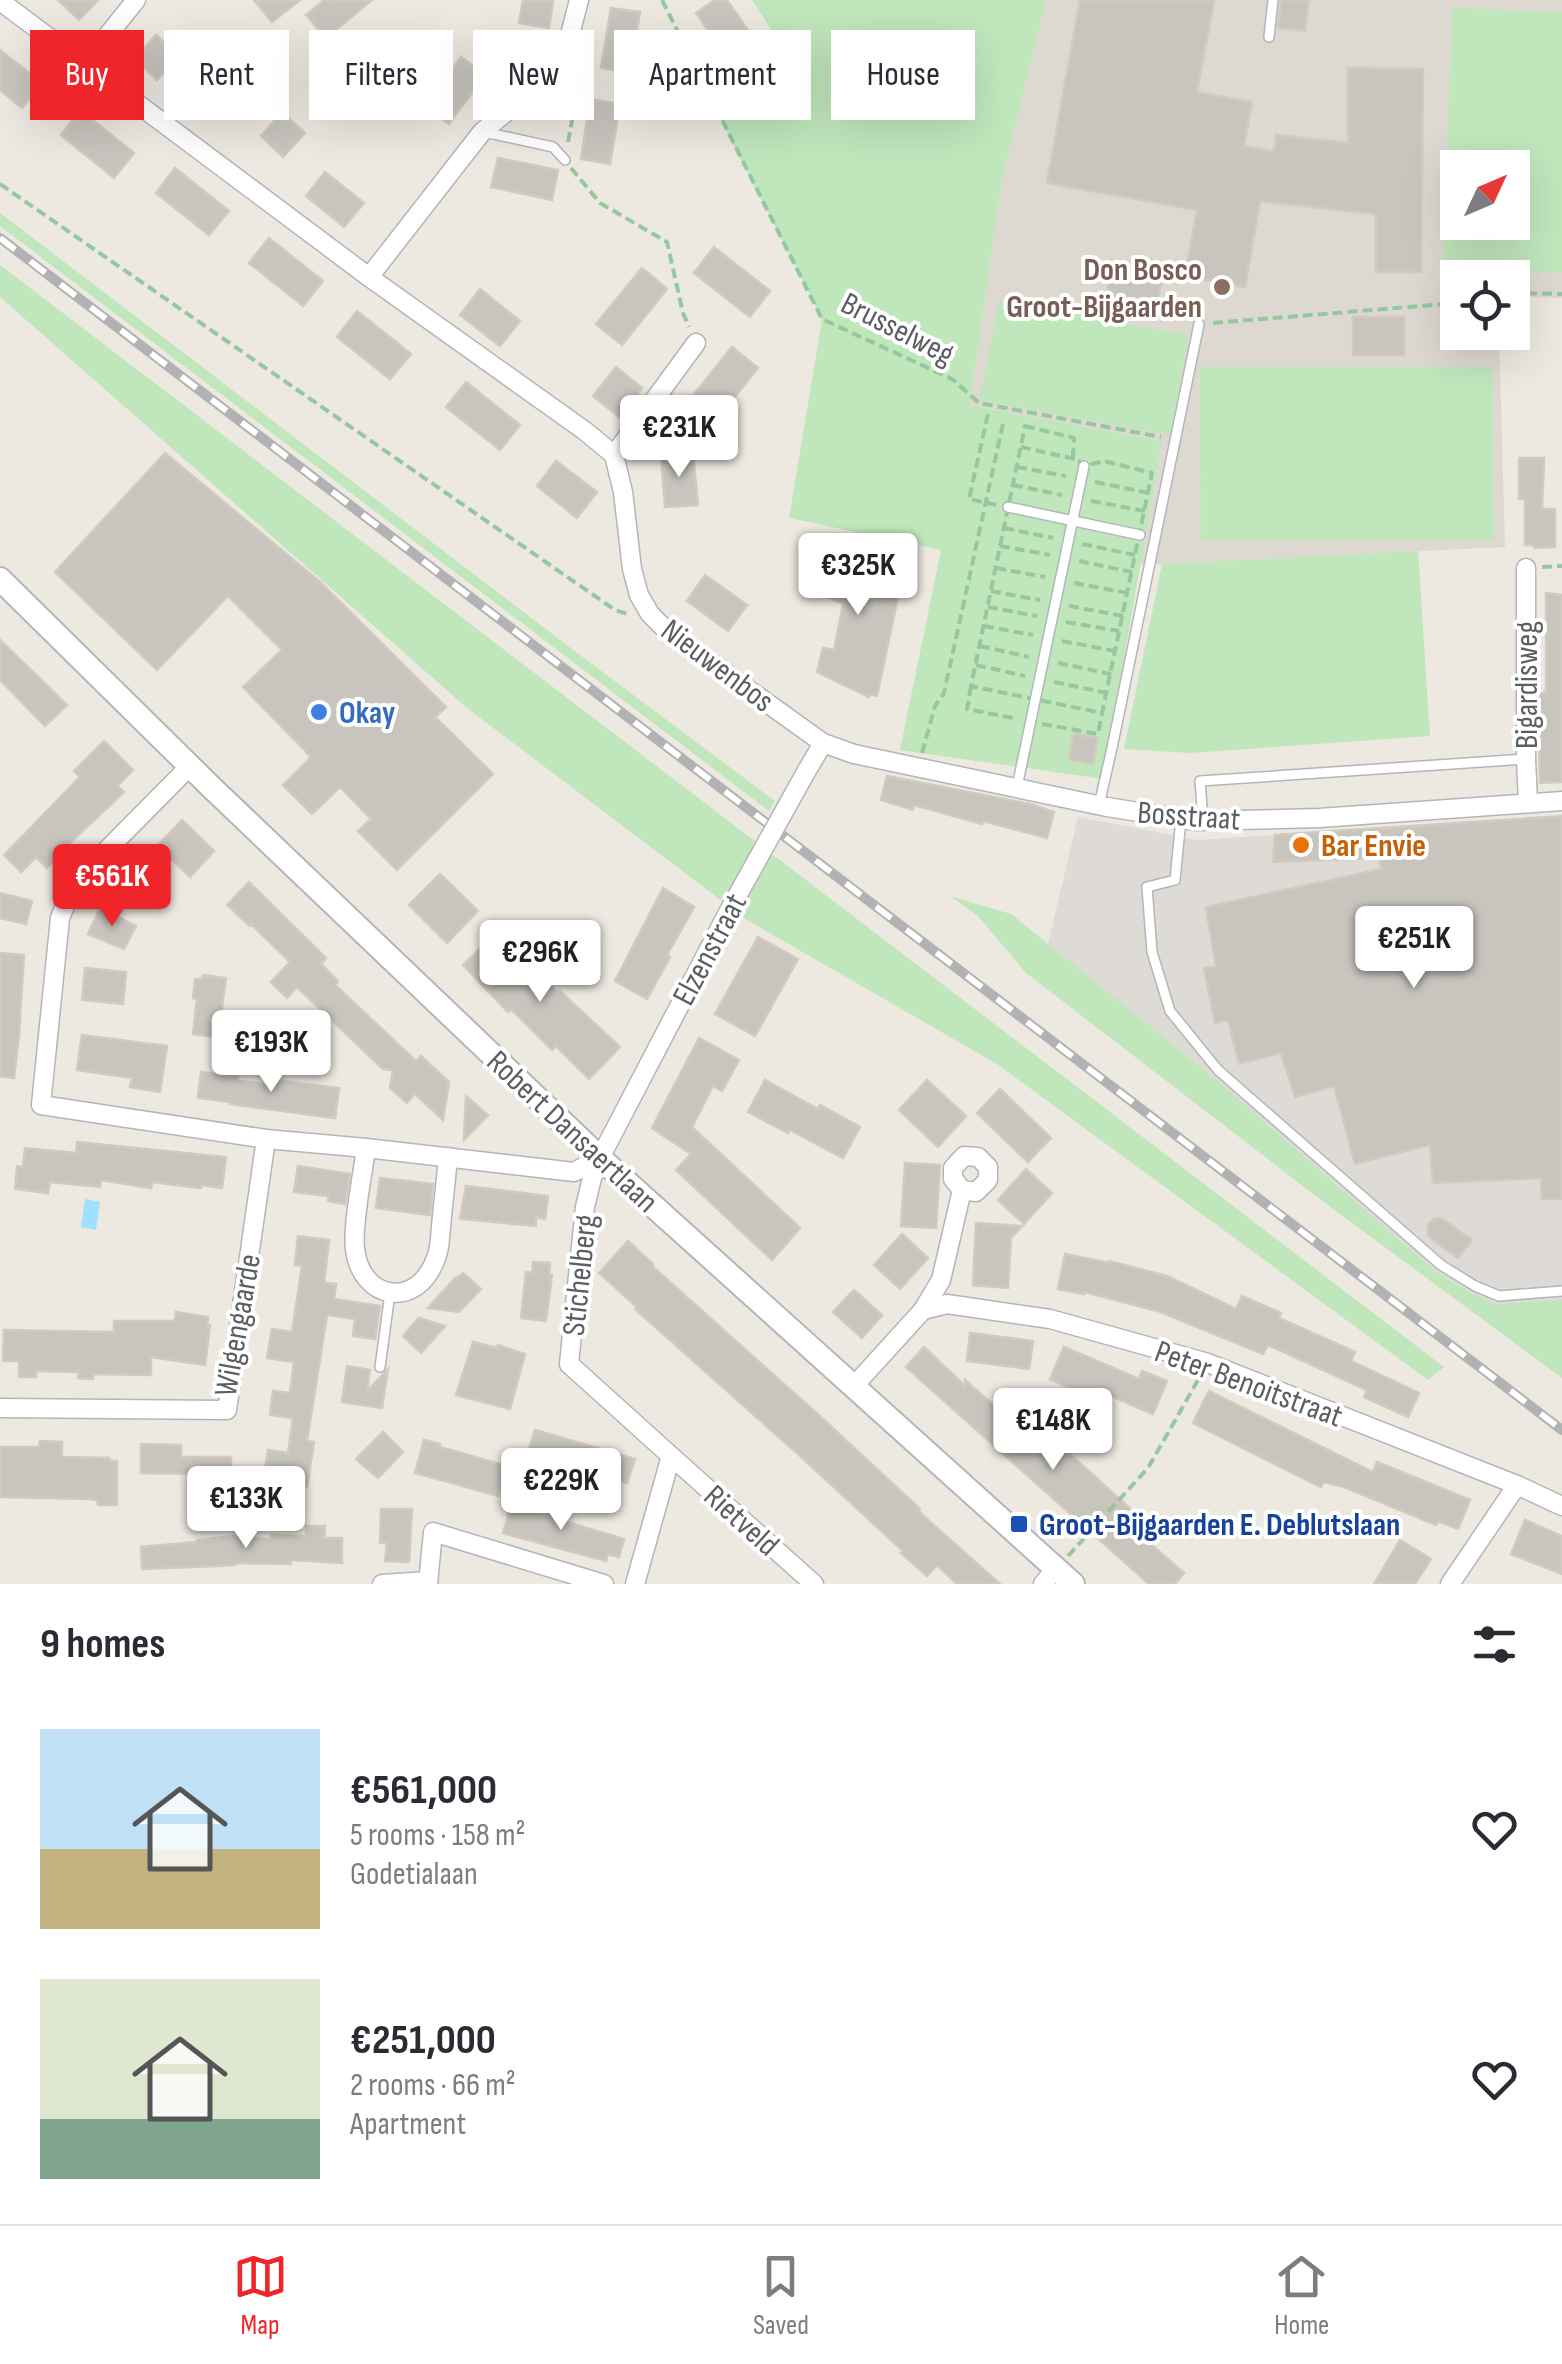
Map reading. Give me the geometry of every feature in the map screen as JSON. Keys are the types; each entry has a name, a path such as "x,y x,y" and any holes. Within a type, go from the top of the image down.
{"street":[{"path":"112,30 136,0"},
{"path":"571,30 579,0"},
{"path":"0,1 38,30"},
{"path":"144,110 614,455 696,343"},
{"path":"369,277 482,132 497,120"},
{"name":"Nieuwenbos","path":"614,455 623,492 632,569 639,595 650,614 823,742"},
{"name":"Bigardisweg","path":"1526,568 1528,802"},
{"name":"Robert Dansaertlaan","path":"0,579 600,1158 1057,1579"},
{"name":"Bosstraat","path":"823,742 854,754 920,768 1099,805 1204,821 1358,816 1562,801"},
{"name":"Elzenstraat","path":"600,1158 731,907 823,742"},
{"path":"190,766 88,870 72,891 60,918 41,1105 266,1139 574,1172 600,1158"},
{"name":"Wilgengaarde","path":"0,1408 227,1410 266,1139"},
{"path":"366,1148 354,1244 358,1268 374,1285 390,1294 409,1292 427,1279 438,1255 448,1157"},
{"name":"Stichelberg","path":"600,1158 585,1207 569,1364 670,1456"},
{"path":"853,1387 923,1310 942,1280 962,1190"},
{"name":"Peter Benoitstraat","path":"923,1310 947,1304 1050,1319 1208,1363 1562,1506"},
{"path":"635,1584 670,1456"},
{"name":"Rietveld","path":"670,1456 814,1584"},
{"path":"1450,1584 1518,1485"},
{"path":"382,1584 428,1582 433,1532 604,1584"}],"lane":[{"path":"1269,38 1273,0"},
{"path":"482,132 553,148 564,160"},
{"path":"1099,805 1198,324"},
{"path":"1017,787 1073,520 1080,463"},
{"path":"1008,507 1140,535"},
{"path":"1204,821 1200,781 1526,759"},
{"path":"1181,819 1175,880 1147,887 1152,952 1170,1010 1218,1070 1441,1265 1499,1296 1562,1291"},
{"path":"380,1367 390,1294"}],"path":[{"name":"Brusselweg","path":"662,0 822,319 952,379 979,403 1176,440"},
{"path":"572,120 564,160 600,203 667,242 683,312 696,343"},
{"path":"0,184 615,610 631,615 650,614"},
{"path":"1530,293 1562,294"},
{"path":"1198,324 1440,304"},
{"path":"988,414 969,499 1008,507"},
{"path":"920,768 927,730 944,693 1004,419"},
{"path":"1021,448 1080,463"},
{"path":"1057,1579 1148,1468 1208,1363"}],"shaded area":[{"name":"Don Bosco Groot-Bijgaarden","path":"1046,0 1562,0 1562,298 1530,297 1530,260 1440,260 1440,350 1499,350 1505,547 1140,565 1162,441 970,405 1001,185"},
{"path":"1562,816 1562,1300 1497,1304 1436,1272 1212,1076 1048,944 1078,817 1198,840"}],"green space":[{"path":"752,0 1046,0 1001,185 970,405 1162,441 1103,779 900,750 941,550 789,518 822,319 721,120 811,120 811,30 772,30"},
{"path":"1452,8 1562,12 1562,272 1530,271 1530,260 1443,260 1444,240 1530,240 1530,150 1447,150"},
{"path":"0,213 775,801 769,811 0,226"},
{"path":"0,265 1444,1367 1428,1380 997,1064 747,920 467,708 0,297"},
{"path":"999,300 1188,335 1170,435 980,400"},
{"path":"1200,367 1493,367 1494,539 1201,540"},
{"path":"1418,551 1430,736 1190,753 1124,749 1162,564"},
{"path":"950,896 1011,914 1212,1076 1436,1272 1497,1304 1562,1300 1562,1378 1317,1197 1026,973 978,916"}],"water":[{"path":"85,1199 100,1202 96,1230 81,1227"}],"building":[{"path":"58,0 98,0 79,20"},
{"path":"254,0 300,0 272,22"},
{"path":"324,0 372,0 336,30 319,30 306,15"},
{"path":"523,0 553,0 549,28 519,23"},
{"path":"715,0 727,0 748,30 708,30 696,13"},
{"path":"1080,0 1214,0 1197,92 1252,102 1244,146 1274,152 1276,135 1348,143 1348,68 1423,69 1421,272 1376,272 1376,214 1260,201 1245,287 1185,276 1197,210 1047,183"},
{"path":"1281,0 1309,0 1305,31 1278,28"},
{"path":"611,8 640,12 637,30 614,30 614,70 601,68"},
{"path":"156,35 164,42 164,72 157,80 144,68 144,49"},
{"path":"0,50 30,74 30,98 22,108 0,90"},
{"path":"461,57 473,66 473,91 453,119 453,68"},
{"path":"594,100 614,103 614,120 617,120 610,164 581,159 587,120 594,120"},
{"path":"289,118 305,133 283,157 261,136 275,120"},
{"path":"72,120 93,120 134,153 114,178 61,135"},
{"path":"498,158 558,170 552,200 491,187"},
{"path":"175,168 229,211 209,235 156,193"},
{"path":"325,172 364,203 344,227 306,196"},
{"path":"269,238 323,281 303,306 249,263"},
{"path":"714,247 770,291 750,317 694,273"},
{"path":"642,268 667,289 622,345 596,324"},
{"path":"1111,268 1146,274 1145,281 1161,284 1156,309 1137,305 1136,311 1104,305"},
{"path":"480,289 520,321 500,346 460,315"},
{"path":"357,311 411,354 390,379 337,337"},
{"path":"1353,317 1404,317 1404,355 1353,355"},
{"path":"732,347 758,368 713,424 687,403"},
{"path":"616,367 642,388 619,417 593,396"},
{"path":"466,382 520,425 500,450 446,407"},
{"path":"165,453 320,582 446,707 435,717 493,774 397,870 358,831 371,819 340,787 312,814 283,785 311,757 243,687 282,650 228,596 157,670 55,572"},
{"path":"693,453 698,505 665,507 661,456"},
{"path":"1519,458 1544,458 1542,509 1555,509 1555,547 1525,545 1525,499 1519,499"},
{"path":"556,461 597,492 577,518 537,486"},
{"path":"817,550 904,569 877,696 869,697 817,672 823,648 834,650 843,604 808,588"},
{"path":"705,575 747,605 728,631 687,601"},
{"path":"1546,593 1562,595 1562,782 1540,783 1538,693 1546,693"},
{"path":"0,640 67,705 45,726 0,680"},
{"path":"1074,734 1098,738 1093,764 1069,759"},
{"path":"104,741 133,770 117,786 124,792 47,868 36,857 21,872 4,855 80,777 74,771"},
{"path":"887,776 1054,812 1047,838 881,800"},
{"path":"1562,816 1562,1199 1542,1199 1541,1178 1433,1183 1430,1145 1355,1164 1334,1086 1295,1097 1281,1053 1239,1064 1228,1020 1215,1023 1204,968 1216,967 1206,907 1381,869 1379,858 1273,862 1275,835"},
{"path":"182,820 214,851 190,877 157,846"},
{"path":"440,874 478,911 447,943 409,905"},
{"path":"249,882 326,958 321,964 338,981 335,985 416,1061 421,1056 449,1082 443,1120 415,1094 407,1103 390,1088 393,1070 383,1069 297,987 287,998 271,982 290,962 227,905"},
{"path":"663,888 694,907 647,999 615,981"},
{"path":"0,893 32,901 26,924 0,918"},
{"path":"100,908 136,926 124,949 88,934"},
{"path":"498,931 558,993 620,1047 589,1079 556,1046 552,1050 511,1009 508,1012 463,965"},
{"path":"758,937 798,959 755,1036 715,1014"},
{"path":"0,953 24,955 14,1078 0,1076"},
{"path":"85,968 126,972 123,1004 82,1000"},
{"path":"203,975 226,978 221,1038 193,1034 195,979 202,979"},
{"path":"82,1035 167,1046 160,1092 130,1087 132,1078 77,1070"},
{"path":"699,1038 739,1060 722,1091 713,1086 692,1127 800,1228 772,1260 676,1170 691,1154 652,1128"},
{"path":"201,1072 238,1077 238,1081 274,1085 275,1080 339,1088 335,1118 198,1098"},
{"path":"765,1080 860,1127 843,1158 748,1112"},
{"path":"927,1080 966,1116 938,1147 899,1110"},
{"path":"1000,1089 1051,1138 1028,1162 977,1113"},
{"path":"466,1096 488,1115 464,1140"},
{"path":"77,1142 226,1157 222,1188 152,1182 151,1188 101,1180 100,1187 50,1182 48,1193 15,1189 17,1166 23,1167 25,1148 76,1153"},
{"path":"905,1163 940,1165 936,1228 901,1226"},
{"path":"298,1166 350,1174 345,1204 328,1201 329,1196 294,1192"},
{"path":"1026,1169 1052,1193 1024,1224 998,1200"},
{"path":"380,1178 433,1184 430,1215 376,1208"},
{"path":"466,1186 548,1196 545,1219 536,1217 536,1226 460,1219"},
{"path":"1441,1218 1472,1240 1458,1258 1428,1236 1428,1225"},
{"path":"976,1223 1022,1226 1011,1238 1008,1288 973,1285"},
{"path":"902,1234 928,1258 900,1289 874,1265"},
{"path":"298,1236 329,1240 324,1283 336,1284 334,1299 380,1306 375,1339 353,1336 355,1319 327,1315 307,1441 314,1442 307,1487 263,1480 268,1450 288,1453 293,1418 270,1415 273,1391 290,1393 294,1362 267,1358 272,1329 292,1332 302,1266 295,1265"},
{"path":"628,1241 1000,1584 957,1584 937,1565 927,1576 635,1309 599,1273"},
{"path":"1065,1254 1167,1276 1236,1309 1242,1296 1281,1313 1279,1318 1355,1352 1351,1361 1419,1393 1408,1417 1364,1397 1367,1390 1268,1345 1263,1354 1158,1311 1058,1289"},
{"path":"533,1262 550,1263 546,1321 521,1318 526,1272 532,1273"},
{"path":"463,1273 481,1289 459,1312 428,1308 456,1277"},
{"path":"854,1290 882,1315 862,1338 833,1312"},
{"path":"176,1312 208,1317 205,1365 151,1357 151,1375 93,1374 93,1379 78,1378 79,1372 36,1371 36,1377 19,1377 19,1361 3,1361 4,1330 114,1332 114,1321 172,1321"},
{"path":"419,1318 445,1326 421,1353 403,1336"},
{"path":"970,1333 1033,1341 1029,1369 967,1361"},
{"path":"473,1342 525,1354 510,1409 456,1395"},
{"path":"924,1347 965,1386 965,1380 1000,1411 1008,1402 1022,1414 1016,1451 1031,1423 1155,1531 1146,1540 1184,1573 1175,1584 1149,1584 906,1367"},
{"path":"1064,1347 1139,1379 1142,1371 1167,1381 1153,1414 1104,1393 1101,1401 1050,1379"},
{"path":"347,1366 370,1370 367,1391 388,1369 382,1408 342,1402"},
{"path":"1209,1391 1373,1472 1377,1462 1470,1500 1458,1529 1438,1521 1436,1525 1344,1487 1324,1482 1321,1487 1193,1423"},
{"path":"535,1430 635,1459 627,1483 563,1463 560,1471 525,1461"},
{"path":"383,1432 403,1452 378,1478 356,1459"},
{"path":"424,1440 507,1466 498,1496 415,1473"},
{"path":"40,1441 62,1442 62,1457 117,1461 117,1505 98,1505 97,1500 90,1499 0,1497 0,1447 39,1447"},
{"path":"141,1444 181,1445 181,1457 231,1457 231,1483 242,1483 242,1506 206,1506 206,1474 141,1473"},
{"path":"511,1504 547,1515 549,1510 566,1515 564,1521 624,1539 619,1557 608,1554 606,1561 503,1533"},
{"path":"381,1509 412,1509 409,1562 385,1561 387,1543 380,1543"},
{"path":"1525,1520 1562,1536 1562,1574 1511,1554"},
{"path":"306,1526 325,1526 324,1538 342,1538 342,1563 291,1560 291,1564 142,1569 141,1547 235,1536 306,1536"},
{"path":"1400,1540 1431,1559 1415,1584 1374,1584"}],"railway":[{"path":"0,238 1562,1430"}],"place":[{"name":"Don Bosco Groot-Bijgaarden","path":"1222,287"},
{"name":"Okay","path":"319,712"},
{"name":"Bar Envie","path":"1301,845"},
{"name":"Groot-Bijgaarden E. Deblutslaan","path":"1019,1524"}]}
